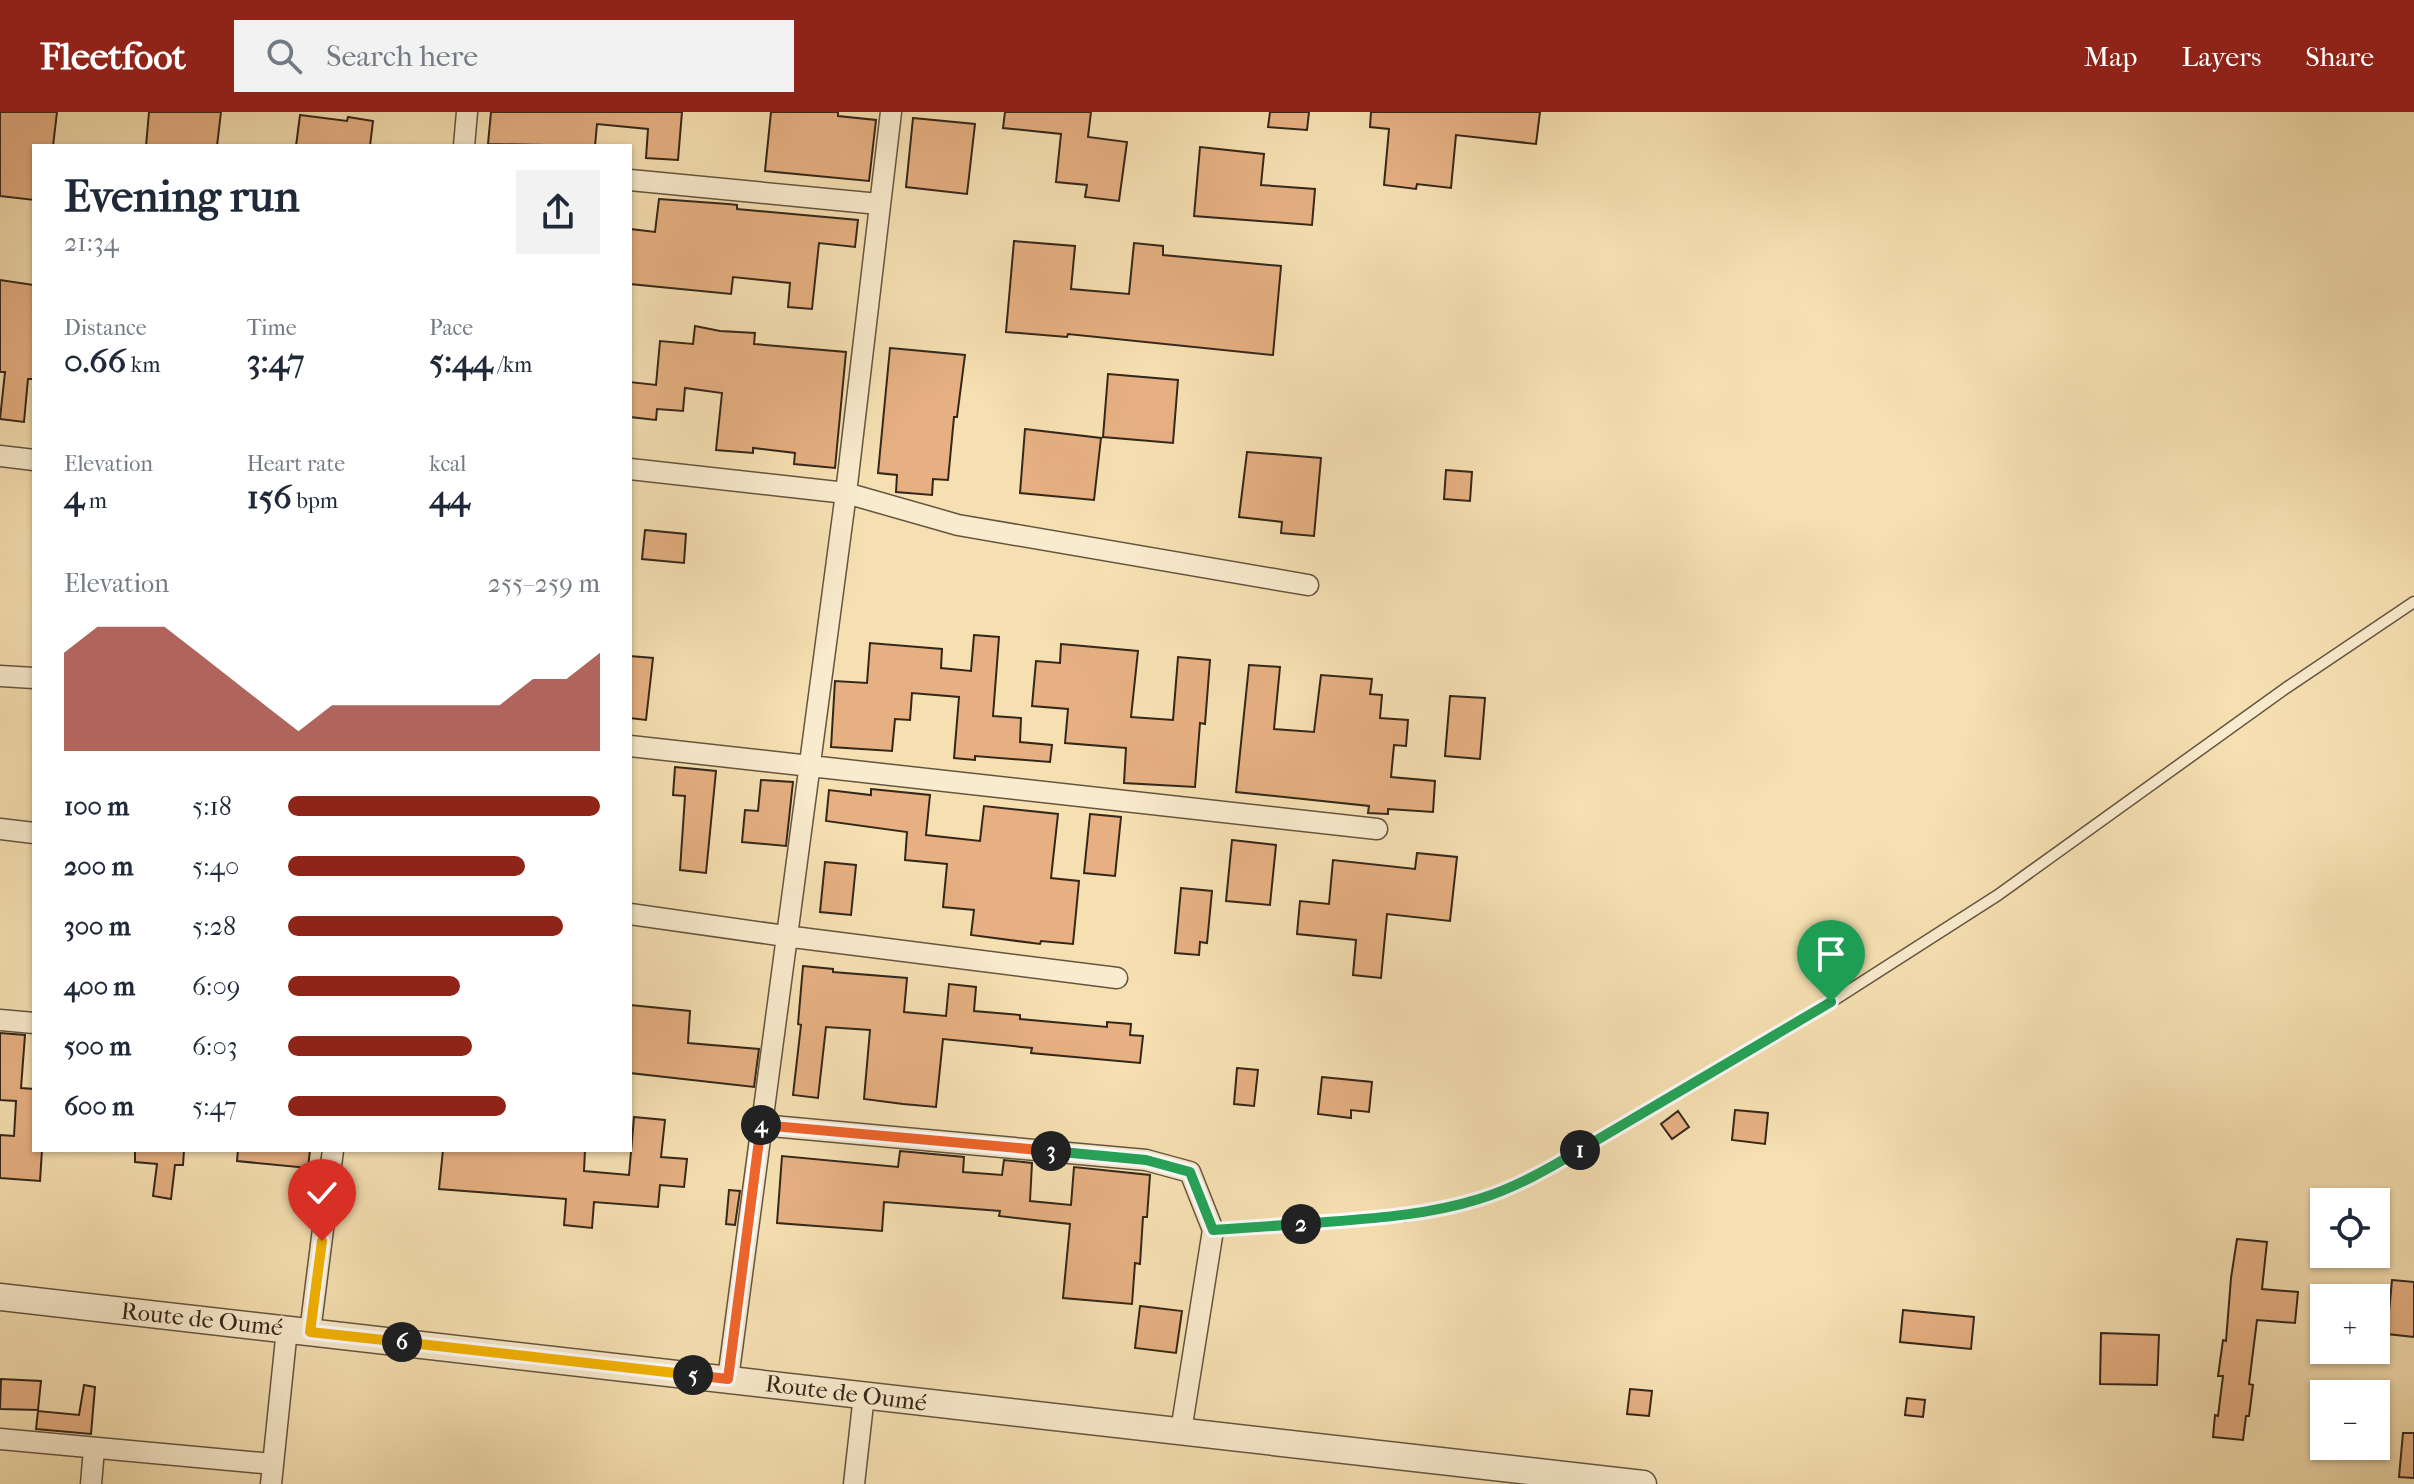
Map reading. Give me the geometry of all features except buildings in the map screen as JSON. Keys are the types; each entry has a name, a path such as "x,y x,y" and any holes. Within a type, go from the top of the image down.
{"street":[{"path":"464,144 467,112"},
{"path":"728,1379 846,493 891,112"},
{"path":"632,180 879,204"},
{"path":"0,456 32,460"},
{"path":"632,469 846,493 958,525 1308,585"},
{"path":"0,676 32,678"},
{"path":"632,746 1377,829"},
{"path":"0,829 32,833"},
{"path":"632,914 1117,978"},
{"path":"0,1020 32,1023"},
{"path":"761,1125 1146,1160 1190,1172 1213,1230 1181,1431"},
{"path":"0,1439 272,1474 333,1152"},
{"name":"Route de Oumé","path":"0,1297 1643,1484"},
{"path":"854,1484 864,1395"},
{"path":"91,1484 94,1449"}],"lane":[{"path":"1213,1230 1405,1216 1480,1199 1535,1176 1831,1002 1998,895 2286,688 2414,602"}],"route":[{"path":"322,1241 310,1332 728,1379 761,1125 1146,1160 1190,1172 1213,1230 1405,1216 1480,1199 1535,1176 1831,1002"}]}
